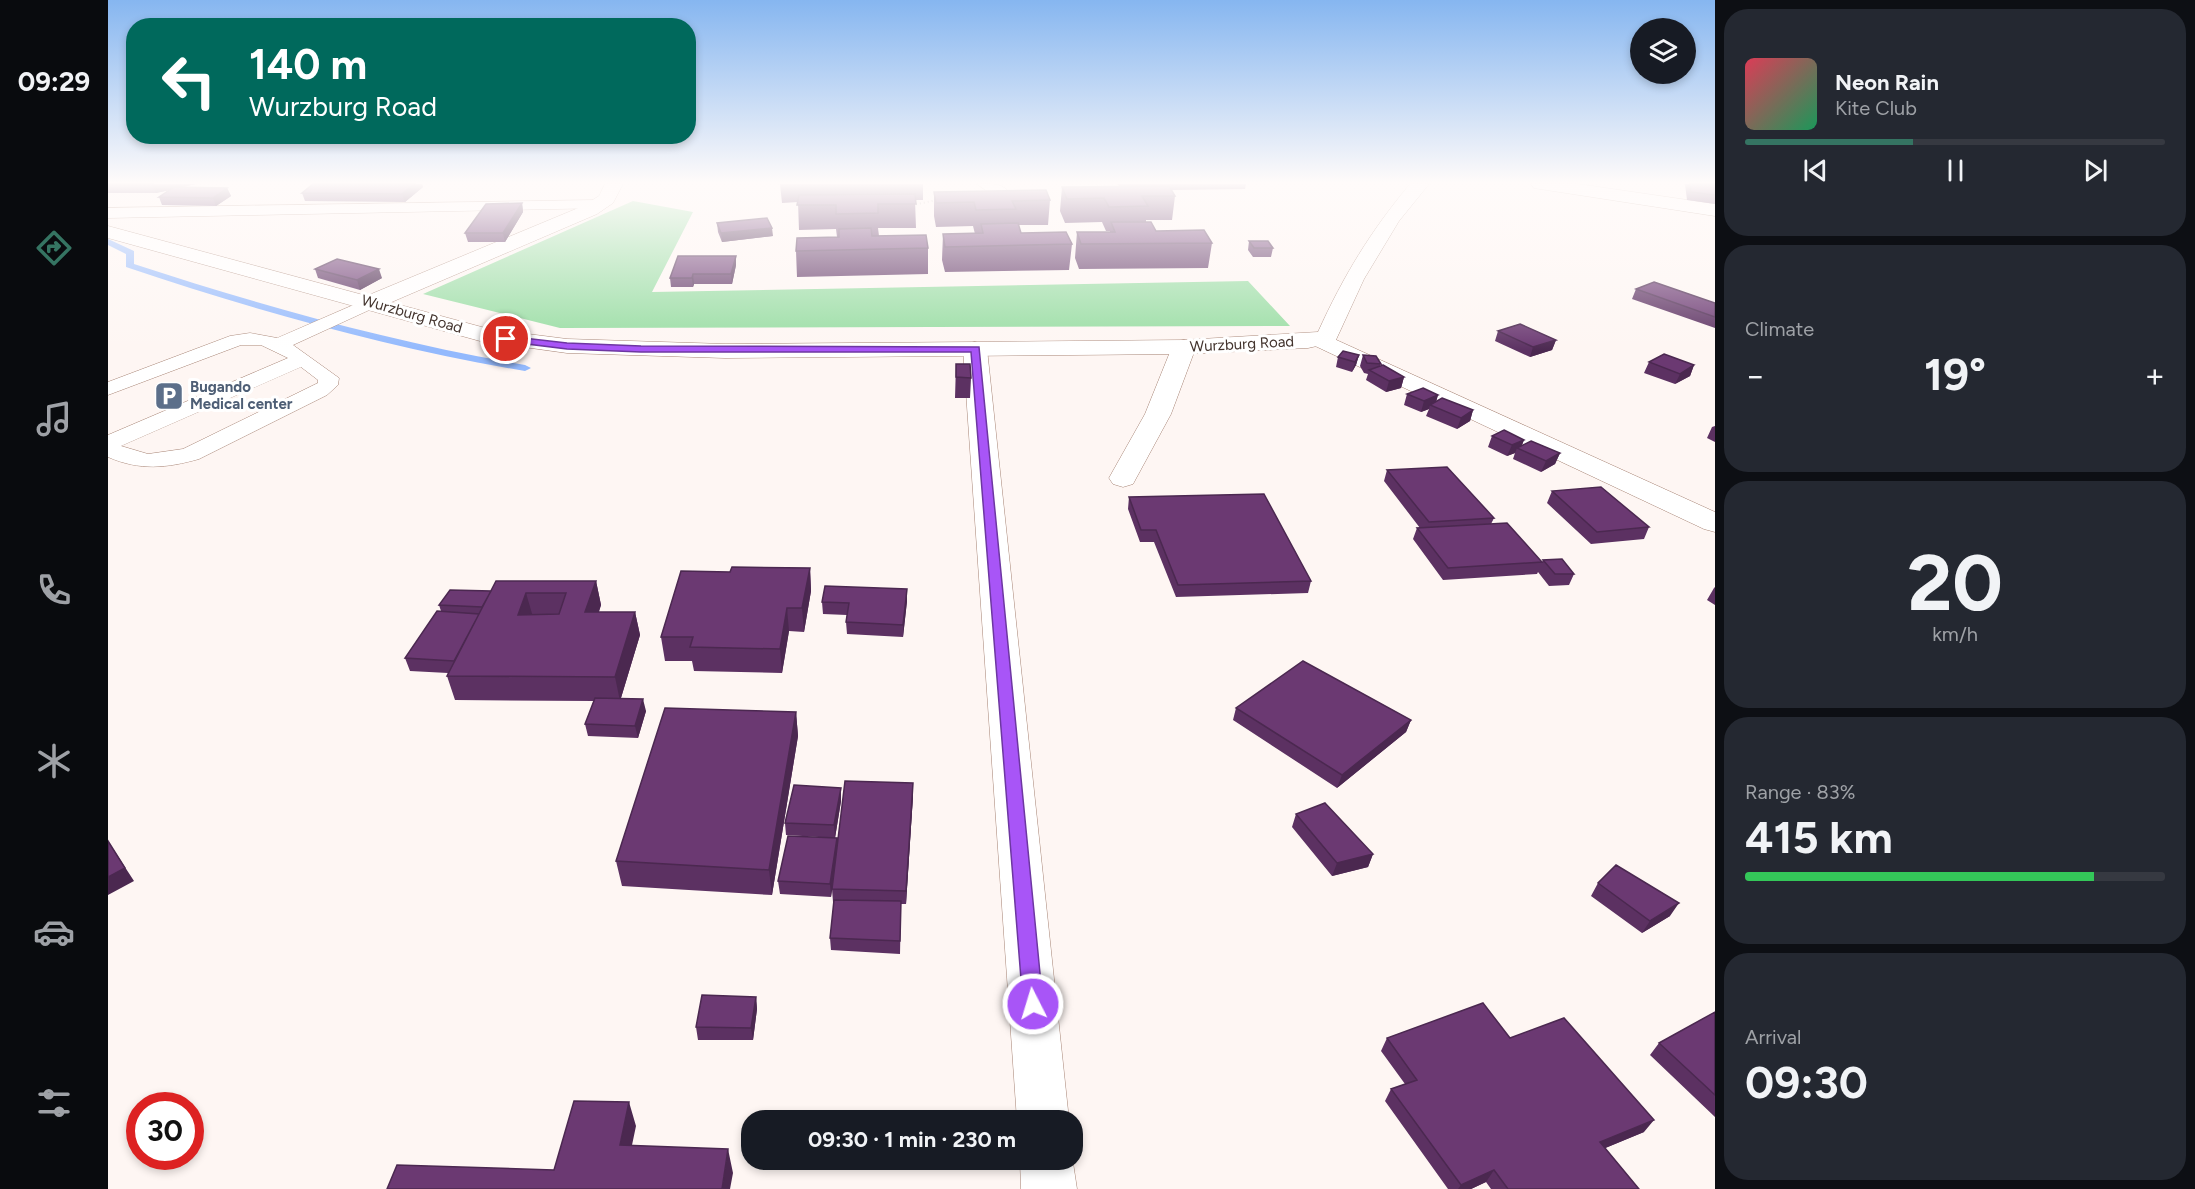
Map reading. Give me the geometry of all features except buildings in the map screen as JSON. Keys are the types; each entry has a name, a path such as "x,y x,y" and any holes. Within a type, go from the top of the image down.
{"main road":[{"name":"Wurzburg Road","path":"136,239 372,302 488,336 567,346 725,351 1184,347 1321,340"},
{"path":"372,302 519,239"},
{"path":"1378,239 1340,304 1330,332 1321,340 1715,523"},
{"path":"1123,478 1158,414 1184,347"},
{"path":"975,349 1042,1110"},
{"path":"1048,1170 1050,1189"}],"lane":[{"path":"279,344 372,302"},
{"path":"108,389 242,339 259,338 279,344 329,378 328,385 320,391 191,454 173,460 133,460 108,448"},
{"path":"108,443 302,359"}],"green space":[{"path":"546,239 679,239 652,292 1248,281 1290,326 560,328 423,294"}],"waterway":[{"path":"108,242 131,253 129,265 226,297 374,338 525,368"}],"place":[{"name":"Bugando Medical center","path":"169,396"}],"route":[{"path":"506,339 567,346 725,351 975,349 1033,1004"}]}
